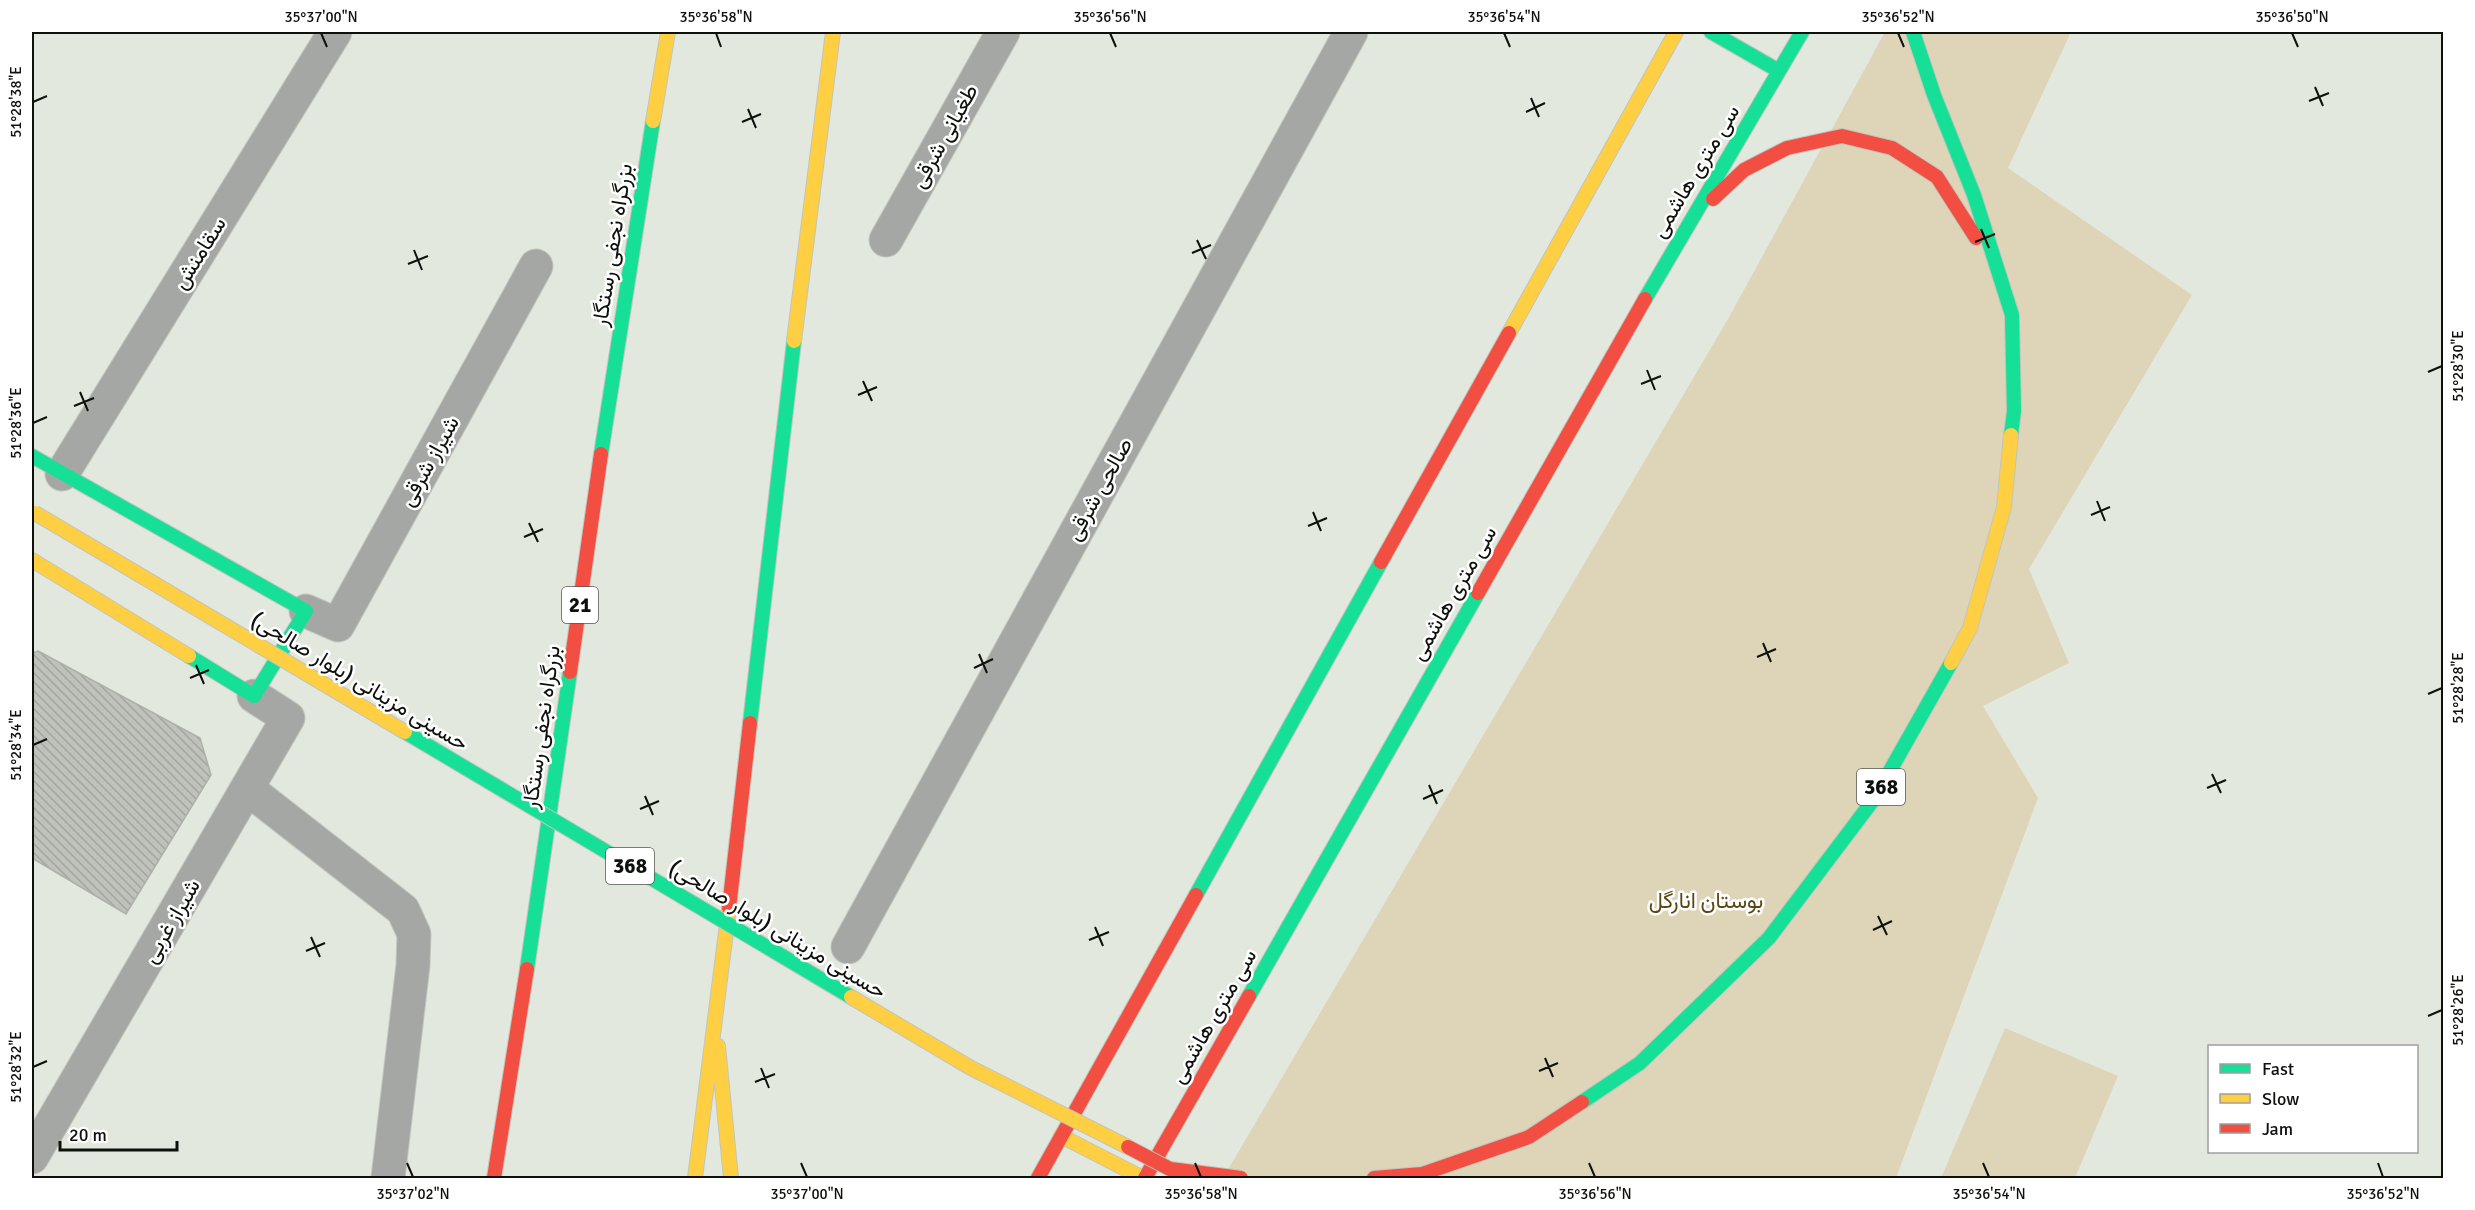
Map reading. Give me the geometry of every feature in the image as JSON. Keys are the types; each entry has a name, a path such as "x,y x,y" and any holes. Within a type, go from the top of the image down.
{"main road":[{"name":"بزرگراه نجفی رستگار","path":"494,1179 618,339 668,32"},
{"path":"695,1179 716,1020 799,282 833,32"},
{"path":"1038,1179 1676,32"},
{"path":"1711,32 1779,71"},
{"name":"سی متری هاشمی","path":"1144,1179 1688,223 1802,32"},
{"path":"1913,32 1934,94 1974,195 2012,315"},
{"path":"1688,223 1744,170 1787,148 1842,136 1892,148 1937,177 1976,239 2012,315"},
{"name":"368","path":"1374,1179 1422,1174 1529,1137 1640,1063 1769,938 1874,799 1970,628 2004,507 2014,411 2012,315"},
{"name":"حسینی مزینانی (بلوار صالحی)","path":"32,456 306,611"},
{"name":"حسینی مزینانی (بلوار صالحی)","path":"33,512 971,1068 1170,1168 1241,1179"},
{"path":"32,562 254,696 306,611"},
{"path":"716,1020 731,1179"},
{"path":"1061,1136 1144,1179"}],"street":[{"name":"سقامنش","path":"62,474 335,32"},
{"name":"طغیانی شرقی","path":"886,240 1003,32"},
{"name":"صالحی شرقی","path":"848,947 1351,32"},
{"name":"شیراز شرقی","path":"306,611 338,625 536,266"},
{"name":"شیراز غربی","path":"32,1158 288,718 254,696"},
{"path":"248,789 403,910 414,934 413,965 388,1179"},
{"path":"366,1179 394,1131"}],"green space":[{"name":"بوستان انارگل","path":"1885,32 2071,32 2008,168 2192,295 2029,569 2069,663 1983,706 2038,798 1896,1178 1223,1178 1728,319"},
{"path":"2005,1028 2118,1076 2075,1178 1941,1178"}],"building":[{"path":"38,651 200,738 211,775 126,914 32,858 32,653"}],"traffic: fast":[{"path":"1711,32 1779,71"},
{"path":"1645,299 1802,32"},
{"path":"1913,32 1934,95 1974,195 2012,315 2014,411 2011,435"},
{"path":"601,454 653,121"},
{"path":"750,723 794,341"},
{"path":"32,456 306,611 254,696 189,656"},
{"path":"1196,895 1381,562"},
{"path":"1249,996 1478,593"},
{"path":"1582,1102 1640,1063 1769,938 1874,799 1951,663"},
{"path":"527,969 570,672"},
{"path":"405,732 851,997"}],"traffic: slow":[{"path":"653,121 668,32"},
{"path":"794,341 833,32"},
{"path":"1509,333 1676,32"},
{"path":"1951,663 1970,628 2004,507 2011,435"},
{"path":"35,513 405,732"},
{"path":"32,560 189,656"},
{"path":"695,1178 729,908"},
{"path":"851,997 971,1068 1128,1147"},
{"path":"718,1046 731,1178"},
{"path":"1061,1136 1143,1178"}],"traffic: jam":[{"path":"1713,199 1744,170 1787,148 1842,136 1892,148 1937,177 1976,238"},
{"path":"1478,593 1645,299"},
{"path":"1381,562 1509,333"},
{"path":"570,672 601,454"},
{"path":"729,908 750,723"},
{"path":"1038,1178 1196,895"},
{"path":"494,1178 527,969"},
{"path":"1145,1178 1249,996"},
{"path":"1374,1178 1422,1174 1529,1137 1582,1102"},
{"path":"1128,1147 1170,1169 1241,1178"}]}
